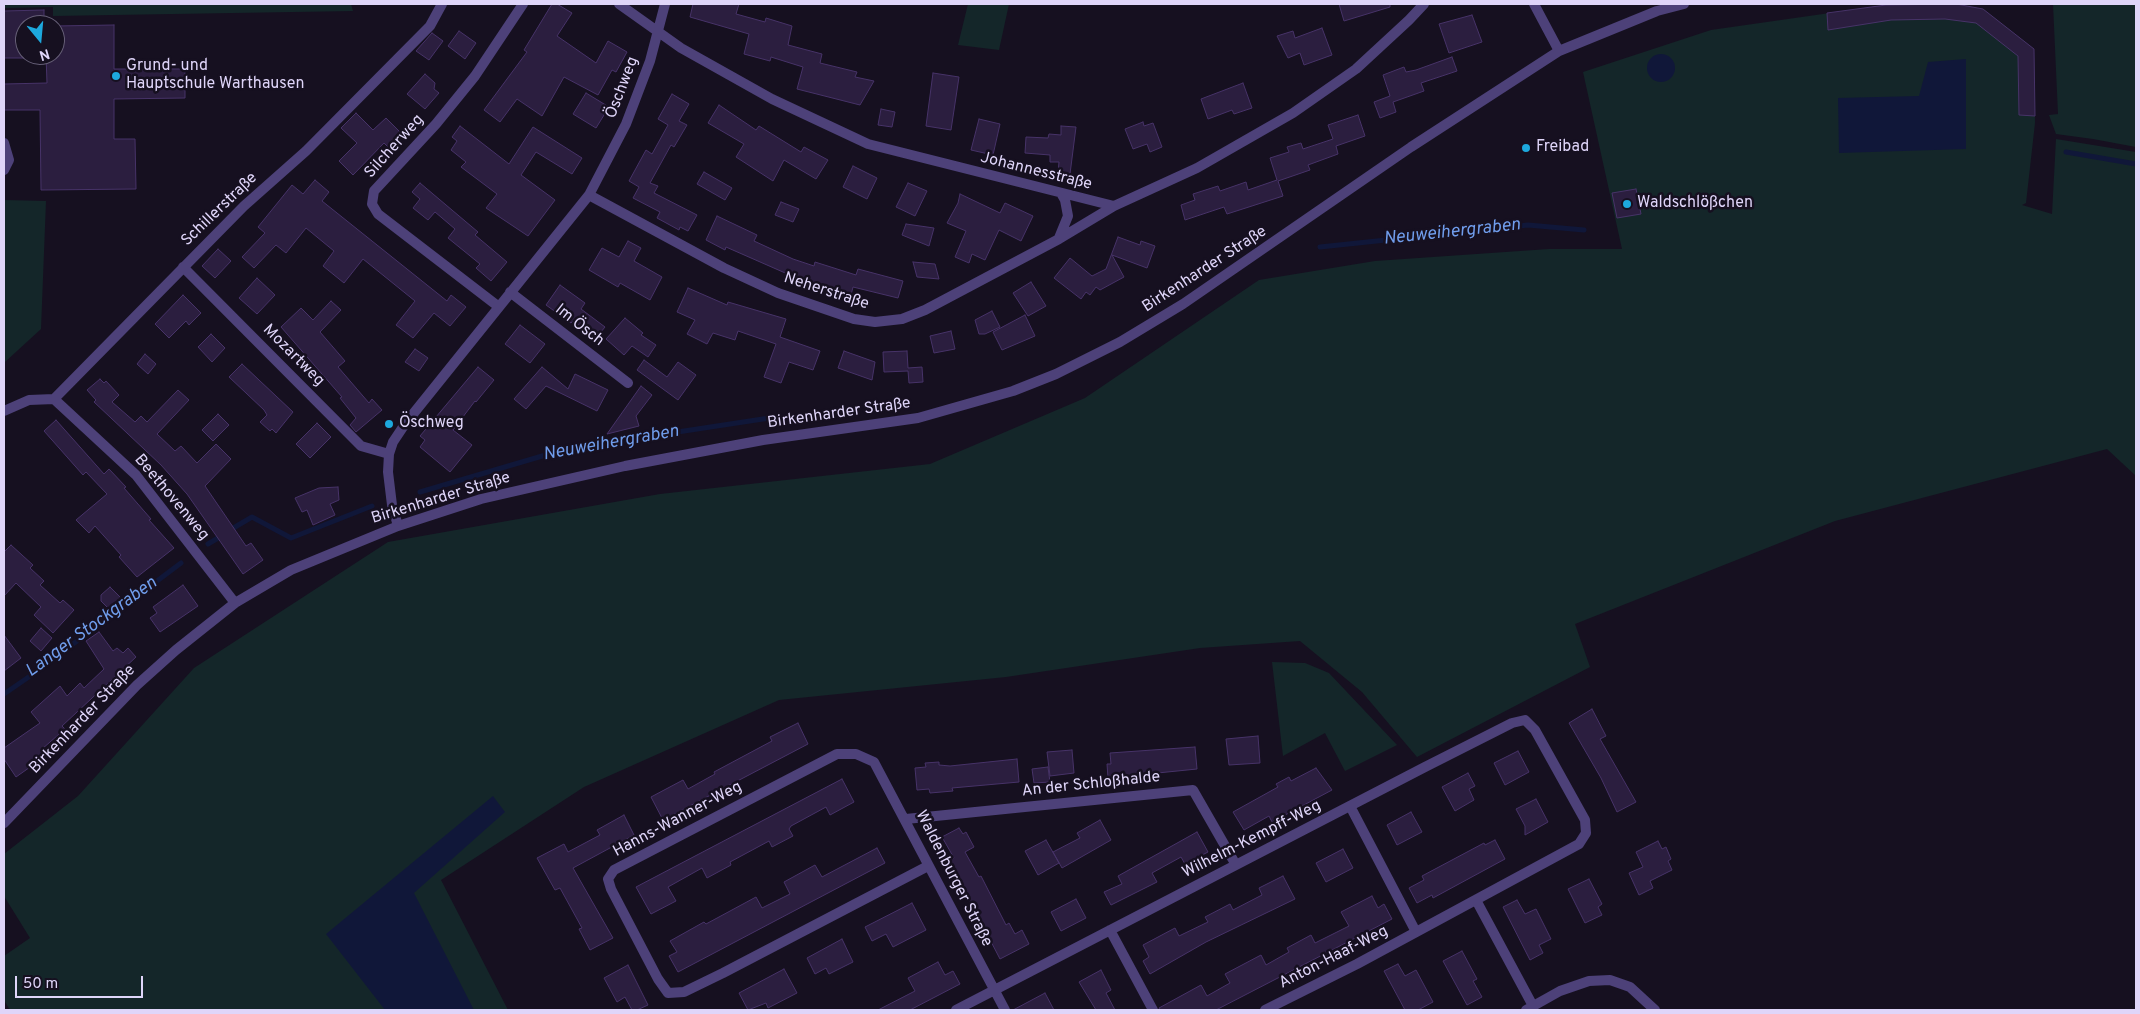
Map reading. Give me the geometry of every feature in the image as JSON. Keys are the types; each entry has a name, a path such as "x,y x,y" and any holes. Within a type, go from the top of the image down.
{"street":[{"name":"Schillerstraße","path":"54,399 244,206 306,151 430,26 442,4"},
{"name":"Silcherweg","path":"499,307 378,214 372,204 374,192 436,124 475,76 523,4"},
{"name":"Johannesstraße","path":"619,4 682,48 772,99 868,144 1114,206"},
{"name":"Öschweg","path":"389,454 405,424 588,195 626,124 650,61 665,4"},
{"path":"1114,206 1197,168 1293,113 1356,69 1424,4"},
{"path":"1534,4 1559,51"},
{"name":"Birkenharder Straße","path":"4,823 137,685 235,603 291,570 398,526 480,499 625,466 763,440 918,418 1013,392 1056,374 1120,342 1183,304 1411,147 1559,51 1657,11 1684,4"},
{"path":"4,143 10,160 4,170"},
{"path":"1059,239 1068,216 1065,200 1061,194"},
{"name":"Neherstraße","path":"588,195 724,268 778,293 854,319 875,322 902,319 924,310 1059,239 1114,206"},
{"name":"Mozartweg","path":"183,267 361,446 389,454"},
{"name":"Im Ösch","path":"510,292 628,383"},
{"path":"4,411 28,400 54,399"},
{"name":"Beethovenweg","path":"54,399 136,475 235,603"},
{"path":"389,454 392,504 398,526"},
{"name":"Wilhelm-Kempff-Weg","path":"956,1010 1512,723 1525,720"},
{"name":"Anton-Haaf-Weg","path":"1265,1010 1416,932 1579,844 1586,833 1584,820 1535,730 1525,720"},
{"name":"Hanns-Wanner-Weg","path":"874,762 856,754 837,754 614,870 608,880 611,889 658,979 668,993 684,992 928,866"},
{"name":"Waldenburger Straße","path":"874,762 906,819 928,866 1005,1010"},
{"name":"An der Schloßhalde","path":"906,819 1193,790 1236,865"},
{"path":"1350,806 1416,932"},
{"path":"1476,900 1529,1008 1560,991 1589,981 1610,980 1630,987 1655,1010"},
{"path":"1110,930 1153,1010"}],"shaded area":[{"path":"4,4 351,4 353,11 65,16 53,15 53,7 4,8"},
{"path":"968,4 1009,4 999,50 958,45"},
{"path":"1955,4 1983,9 2034,49 2035,123 2026,203 2022,205 2052,214 2056,139 2136,152 2136,476 2107,449 1835,521 1575,624 1590,667 1417,757 1362,692 1300,641 1200,648 1006,677 779,700 584,787 441,880 508,1010 10,1010 4,1000 4,956 30,938 4,896 4,854 78,796 194,668 388,542 660,494 930,464 1085,398 1259,280 1375,261 1549,249 1622,249 1583,72 1711,30 1886,5"},
{"path":"2053,4 2136,4 2136,147 2056,134 2049,115 2058,114"},
{"path":"4,200 46,201 41,329 5,362"},
{"path":"1272,662 1305,663 1329,673 1397,745 1345,771 1325,733 1283,756"}],"water":[{"path":"1661,54 1671,58 1675,68 1671,78 1661,82 1651,78 1647,68 1651,58"},
{"path":"1966,59 1966,149 1839,153 1838,98 1919,96 1928,62"},
{"path":"493,796 505,812 414,893 474,1010 385,1010 326,934"}],"building":[{"path":"552,4 557,4 572,13 557,36 596,63 608,41 627,52 616,72 612,70 598,95 564,77 542,116 517,99 500,122 484,110 527,52 524,50"},
{"path":"693,4 739,4 736,14 765,22 766,18 792,26 788,45 822,54 820,63 857,72 855,77 874,81 860,105 797,89 803,67 771,57 770,61 744,54 749,34 690,17"},
{"path":"1339,4 1390,4 1390,7 1344,21"},
{"path":"1956,4 1983,9 2034,49 2035,116 2019,115 2018,56 1976,23 1945,19 1891,20 1828,30 1827,13 1886,5"},
{"path":"44,10 44,15 15,15 15,58 4,58 4,11"},
{"path":"1472,15 1482,42 1449,53 1439,24"},
{"name":"Grund- und Hauptschule Warthausen","path":"114,25 114,69 185,69 185,98 114,99 114,139 135,139 136,189 41,190 40,110 4,110 4,84 47,83 46,65 65,65 65,26"},
{"path":"1322,28 1332,55 1304,65 1300,53 1288,58 1277,36 1293,31 1295,38"},
{"path":"459,31 476,43 465,59 448,46"},
{"path":"432,33 443,41 429,60 416,51"},
{"path":"1452,57 1457,71 1421,83 1424,91 1393,102 1396,112 1380,118 1374,102 1390,96 1383,75 1404,67 1406,72 1416,70"},
{"path":"933,73 959,77 951,130 926,126"},
{"path":"425,74 435,83 434,89 439,93 425,109 407,94"},
{"path":"1243,83 1252,108 1234,114 1232,110 1208,119 1201,99"},
{"path":"586,93 609,107 596,128 573,114"},
{"path":"672,94 689,104 679,121 687,125 674,147 671,145 650,183 658,186 654,193 697,215 688,231 680,227 679,230 657,218 660,212 633,198 639,187 629,181 646,150 652,154 668,125 658,119"},
{"path":"719,105 756,130 759,126 801,152 804,147 828,160 816,179 784,160 773,181 736,157 744,144 708,123"},
{"path":"881,109 895,112 892,127 878,125"},
{"path":"356,113 373,130 386,118 403,135 390,149 384,143 353,175 339,161 357,143 341,128"},
{"path":"1358,115 1365,136 1336,146 1338,154 1308,165 1310,170 1278,181 1283,196 1227,214 1224,207 1185,220 1181,205 1195,200 1193,194 1218,186 1220,191 1246,182 1248,190 1277,180 1270,158 1289,152 1287,147 1301,143 1303,149 1333,139 1328,125"},
{"path":"979,119 1000,124 993,155 971,150"},
{"path":"1143,122 1144,126 1153,123 1162,147 1150,152 1147,144 1133,149 1125,129"},
{"path":"460,126 509,164 533,127 582,158 572,174 536,152 521,175 555,200 528,236 486,208 497,194 461,167 466,162 451,150 457,141 452,137"},
{"path":"1061,126 1076,127 1070,174 1058,173 1059,162 1050,162 1050,155 1025,153 1026,137 1048,138 1049,134 1061,135"},
{"path":"853,166 877,178 867,199 843,187"},
{"path":"704,172 732,188 725,200 697,184"},
{"path":"315,180 329,192 322,201 447,301 451,295 466,307 450,326 434,313 413,338 396,325 415,301 363,259 344,283 323,266 334,251 306,228 286,253 276,245 254,268 242,257 265,233 258,227 292,185 303,194"},
{"path":"420,183 478,232 475,235 507,262 491,281 476,268 480,264 448,238 455,229 435,212 428,220 413,208 420,199 412,192"},
{"path":"908,183 927,191 915,216 896,207"},
{"name":"Waldschlößchen","path":"1636,189 1641,214 1617,218 1612,193"},
{"path":"960,194 1000,213 1005,203 1033,216 1021,241 999,230 985,260 972,254 969,263 955,257 966,231 947,223 958,203"},
{"path":"781,202 799,209 793,222 775,215"},
{"path":"717,216 757,235 754,241 793,259 814,266 815,262 856,275 858,269 903,281 898,298 853,287 851,295 809,281 808,283 726,247 725,250 706,240"},
{"path":"906,224 934,228 929,246 902,235"},
{"path":"1118,237 1140,245 1141,241 1155,246 1147,268 1112,255 1124,277 1100,290 1096,287 1090,295 1086,292 1081,299 1054,278 1070,258 1092,276 1106,269"},
{"path":"628,241 641,248 634,261 662,277 650,300 620,283 618,287 589,270 602,248 619,257"},
{"path":"218,249 231,261 215,278 202,266"},
{"path":"913,262 935,264 939,279 917,277"},
{"path":"257,278 275,295 257,314 239,298"},
{"path":"1031,282 1046,306 1028,316 1013,293"},
{"path":"560,285 585,303 581,309 605,327 596,338 573,321 571,323 546,305"},
{"path":"688,288 727,305 728,302 786,319 780,337 820,351 813,370 789,362 781,383 764,377 776,344 738,331 735,340 713,333 707,344 687,334 695,320 677,312"},
{"path":"183,295 201,313 189,325 186,321 169,338 155,324"},
{"path":"331,301 341,310 320,332 345,361 338,367 369,403 372,399 382,410 356,432 350,425 356,418 340,398 342,397 281,327 301,308 313,320"},
{"path":"992,311 1000,327 985,334 979,334 975,320"},
{"path":"1025,315 1035,336 1002,350 993,332"},
{"path":"625,318 643,333 641,335 656,345 648,357 632,346 624,355 606,339"},
{"path":"520,325 545,344 530,363 505,344"},
{"path":"951,331 955,349 934,353 930,336"},
{"path":"211,334 225,348 212,362 198,347"},
{"path":"415,349 428,358 419,371 405,362"},
{"path":"844,351 875,362 872,380 838,368"},
{"path":"907,351 908,368 922,367 923,382 909,383 908,371 884,372 883,352"},
{"path":"145,354 156,364 148,374 137,364"},
{"path":"644,360 667,377 678,362 696,375 678,400 637,370"},
{"path":"242,364 293,412 276,433 272,429 270,431 260,422 267,415 264,410 229,377"},
{"path":"478,367 494,380 453,430 472,445 450,472 420,447 425,440 420,436"},
{"path":"542,367 568,389 575,374 608,390 597,411 546,386 526,409 514,399"},
{"path":"100,379 104,383 106,381 119,395 112,402 135,422 141,416 147,422 178,390 189,400 157,434 175,451 181,446 197,463 216,444 231,459 205,486 246,546 251,543 263,560 243,574 187,494 161,465 94,402 96,400 87,390"},
{"path":"641,386 652,395 636,416 639,426 607,434"},
{"path":"218,414 229,425 213,441 202,430"},
{"path":"56,420 104,474 109,469 126,487 124,488 151,519 149,520 174,548 137,577 119,557 121,555 95,526 89,533 76,520 107,494 86,472 83,475 44,431"},
{"path":"317,423 331,437 310,458 296,444"},
{"path":"338,487 339,500 330,504 335,515 313,525 307,510 302,512 295,498 319,488"},
{"path":"11,545 33,565 30,568 44,581 40,585 60,603 63,600 74,610 53,633 34,615 41,607 16,583 4,596 4,552"},
{"path":"183,585 198,606 160,632 150,618 157,613 153,607"},
{"path":"110,587 122,599 108,608 101,601 101,595"},
{"path":"41,628 52,638 41,651 30,641"},
{"path":"99,632 113,651 117,648 123,653 128,648 136,657 62,726 65,729 42,749 45,753 32,763 33,765 16,777 4,759 4,748 40,723 31,712 60,686 67,696 80,683 84,688 104,669 86,641"},
{"path":"4,635 21,658 4,671"},
{"path":"1592,709 1606,736 1600,739 1636,802 1617,812 1601,778 1569,723"},
{"path":"798,723 808,744 663,820 651,797 683,780 688,789 715,774 714,772 772,741 770,737"},
{"path":"1258,736 1260,763 1229,765 1226,739"},
{"path":"1195,747 1197,769 1108,778 1107,764 1111,764 1110,753"},
{"path":"1072,750 1074,773 1050,776 1047,752"},
{"path":"1518,751 1529,772 1505,785 1494,763"},
{"path":"1017,759 1019,782 952,788 953,791 930,793 929,789 917,790 915,768 926,767 925,763 939,762 939,765 950,766"},
{"path":"1048,767 1050,782 1034,783 1032,769"},
{"path":"1316,768 1332,790 1272,822 1269,816 1244,830 1233,812 1278,787 1276,784 1289,777 1291,781"},
{"path":"1468,773 1475,786 1469,789 1474,800 1455,811 1442,787"},
{"path":"842,779 854,802 830,815 826,807 791,826 789,829 793,836 772,847 769,841 730,862 731,865 707,878 702,868 668,887 676,901 651,914 636,887"},
{"path":"1536,799 1548,822 1525,835 1525,826 1516,809"},
{"path":"1411,812 1422,832 1397,845 1387,825"},
{"path":"624,815 634,835 573,868 613,938 590,950 579,929 582,928 560,888 555,890 537,858 564,844 568,852 600,835 597,830"},
{"path":"1100,820 1111,840 1062,868 1053,852 1080,838 1077,833"},
{"path":"959,828 963,834 966,832 974,847 965,852 979,877 981,876 1006,925 1009,923 1015,934 1022,930 1029,944 1000,959 955,872 950,860 954,858 942,837"},
{"path":"1197,832 1208,852 1185,864 1181,857 1152,873 1157,882 1111,905 1104,892 1122,884 1118,876"},
{"path":"1046,840 1059,863 1038,875 1025,851"},
{"path":"1495,840 1505,859 1433,898 1432,895 1417,903 1409,888 1424,880 1422,876 1484,843 1485,845"},
{"path":"1658,841 1662,849 1666,847 1671,859 1668,861 1672,870 1650,881 1653,888 1639,895 1629,873 1643,867 1636,852"},
{"path":"877,848 885,863 678,972 669,956 677,952 670,941 756,897 762,908 790,894 784,882 815,865 822,877"},
{"path":"1343,849 1353,868 1326,882 1316,863"},
{"path":"1283,876 1295,899 1206,942 1150,974 1143,961 1149,957 1143,945 1175,928 1179,936 1208,922 1205,917 1230,904 1233,910 1262,895 1259,888"},
{"path":"1589,879 1602,904 1598,907 1602,915 1585,923 1568,889"},
{"path":"1372,896 1378,908 1384,904 1392,919 1216,1010 1160,1010 1159,1008 1201,985 1207,996 1230,983 1225,974 1261,955 1266,965 1289,952 1287,948 1311,935 1315,943 1349,926 1341,912"},
{"path":"1076,899 1086,918 1061,931 1051,912"},
{"path":"1517,900 1525,914 1536,909 1551,939 1539,945 1543,953 1530,960 1503,907"},
{"path":"912,903 926,930 893,947 886,934 872,941 865,927"},
{"path":"842,939 853,962 829,974 826,968 815,974 807,958"},
{"path":"1462,951 1477,979 1473,981 1482,997 1467,1005 1443,961"},
{"path":"938,962 945,975 953,971 960,984 910,1010 878,1010 915,991 908,978"},
{"path":"1398,964 1405,976 1416,970 1433,1002 1418,1010 1405,1010 1384,971"},
{"path":"628,965 648,1005 637,1010 632,1010 625,997 617,1002 604,978"},
{"path":"784,969 797,993 768,1008 766,1003 748,1010 739,993"},
{"path":"1101,970 1111,990 1106,993 1115,1010 1096,1010 1079,982"},
{"path":"1045,993 1054,1010 1013,1010"}],"waterway":[{"name":"Neuweihergraben","path":"2066,152 2136,164"},
{"name":"Neuweihergraben","path":"1320,247 1528,225 1584,230"},
{"name":"Neuweihergraben","path":"420,492 566,449 776,417"},
{"name":"Neuweihergraben","path":"230,530 252,517 291,538 372,506"},
{"name":"Langer Stockgraben","path":"208,544 223,535"},
{"name":"Langer Stockgraben","path":"4,694 181,563"}],"place":[{"name":"Grund- und Hauptschule Warthausen","path":"116,76"},
{"name":"Freibad","path":"1526,148"},
{"name":"Waldschlößchen","path":"1627,204"},
{"name":"Öschweg","path":"389,424"}]}
